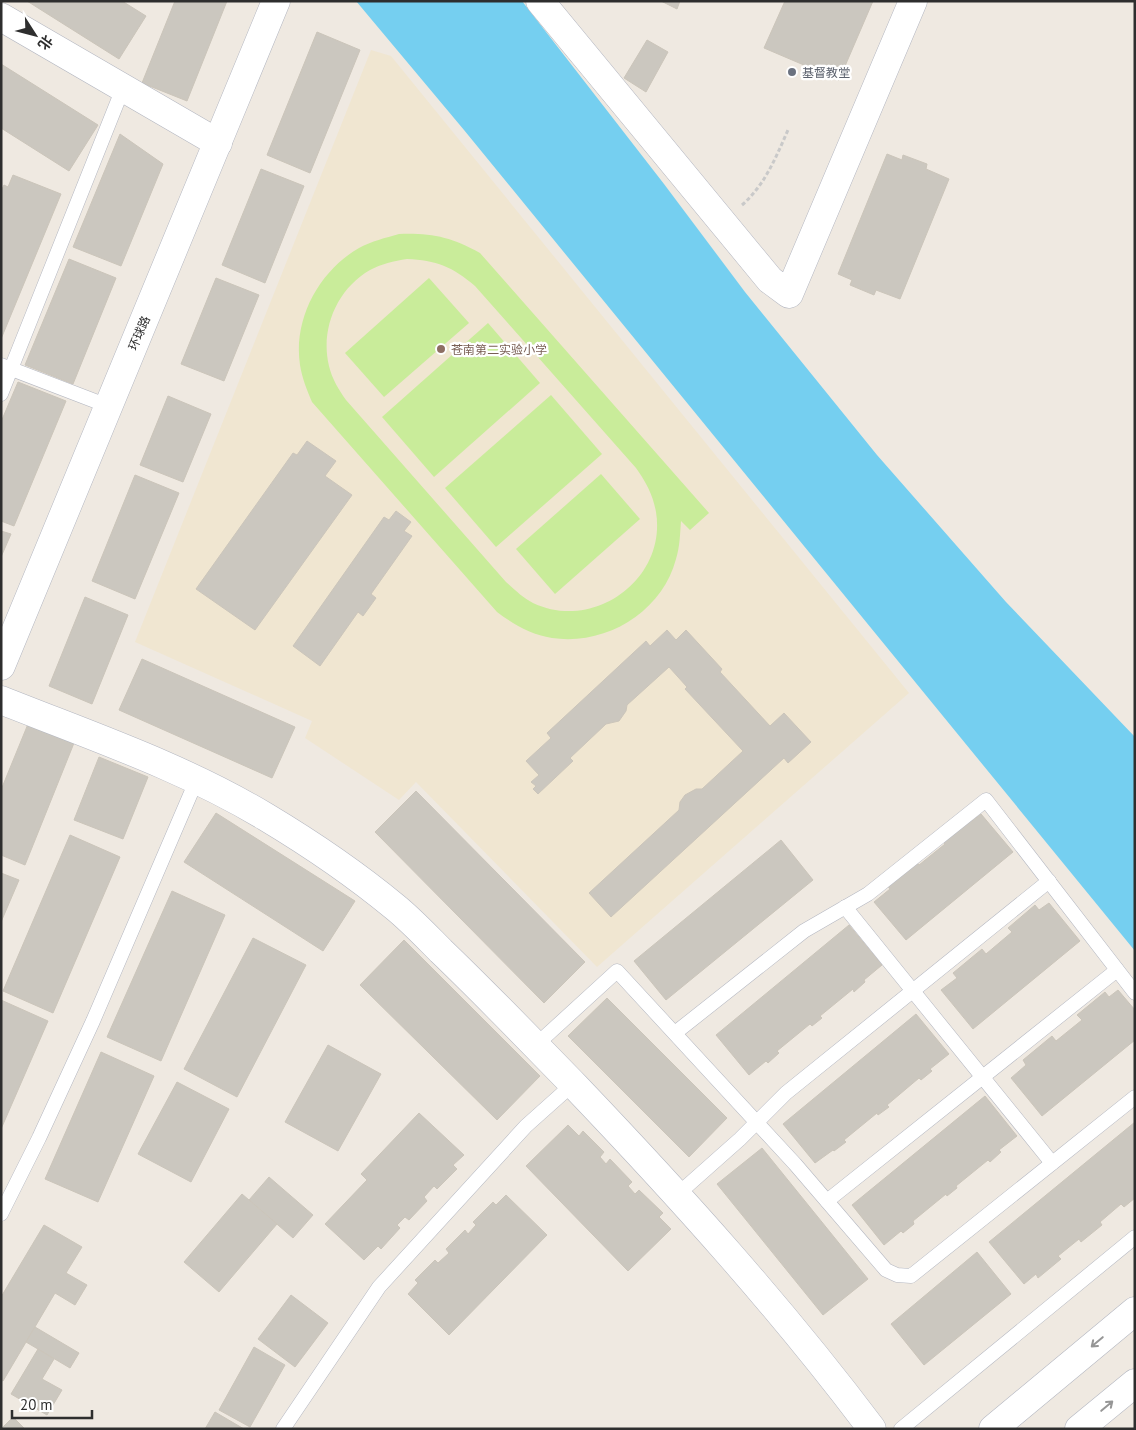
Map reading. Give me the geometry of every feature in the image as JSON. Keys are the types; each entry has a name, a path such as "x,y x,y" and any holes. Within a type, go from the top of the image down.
{"street":[{"name":"环球路","path":"1,666 276,1"},
{"path":"540,1 770,280 789,294 913,1"},
{"path":"1,17 218,143"},
{"path":"1,700 166,765 243,803 344,868 396,908 489,996 678,1194 787,1322 872,1429"},
{"path":"993,1429 1135,1311"},
{"path":"1079,1429 1135,1383"}],"lane":[{"path":"1,394 6,367 124,88"},
{"path":"6,367 108,406"},
{"path":"1,1214 93,1021 197,779"},
{"path":"675,1033 804,931 868,894 986,800 1135,993"},
{"path":"678,1194 740,1139 786,1093 1049,881"},
{"path":"845,907 1052,1163"},
{"path":"536,1045 617,970 757,1122 886,1270 898,1275 911,1276 1135,1097"},
{"path":"827,1201 1117,970"},
{"path":"283,1429 378,1287 526,1126 573,1084"},
{"path":"900,1429 1135,1237"}],"path":[{"path":"722,222 747,201 757,189 771,169 788,130"}],"shaded area":[{"name":"苍南第二实验小学","path":"371,50 391,56 909,693 597,967 416,782 399,800 305,738 312,721 135,642"}],"green space":[{"path":"399,234 441,237 460,243 480,253 709,513 690,530 681,521 680,540 669,578 658,595 645,609 629,621 611,630 592,636 572,639 552,638 516,625 497,612 312,402 302,375 299,348 305,314 312,298 321,283 345,258 359,248","holes":["407,259 427,261 444,266 475,286 643,478 655,506 656,536 650,559 638,578 622,594 602,605 580,610 556,610 533,603 519,594 506,582 346,400 338,388 329,366 327,338 329,324 340,299 358,278 370,270 383,264"]},
{"path":"429,278 469,323 384,397 345,353"},
{"path":"488,323 540,383 434,477 382,417"},
{"path":"551,395 602,454 496,547 445,488"},
{"path":"601,474 640,519 555,594 516,549"}],"water":[{"path":"356,1 522,1 745,292 877,455 1006,602 1135,737 1135,951 464,130"}],"building":[{"path":"27,1 122,1 146,16 119,59"},
{"path":"175,1 227,1 187,101 142,83"},
{"path":"661,1 680,1 677,9"},
{"path":"785,1 873,1 839,80 764,48"},
{"path":"317,32 360,50 310,173 267,155"},
{"path":"647,40 668,52 646,92 624,78"},
{"path":"1,64 98,125 69,171 1,128"},
{"path":"120,134 163,164 121,266 73,247"},
{"path":"887,154 902,160 903,155 927,164 926,169 949,179 900,299 876,290 874,295 850,285 852,280 838,274"},
{"path":"261,169 304,186 265,283 222,265"},
{"path":"13,175 61,194 1,339 1,191 4,185 8,187"},
{"path":"69,259 116,278 73,384 25,365"},
{"path":"216,278 259,295 224,381 181,364"},
{"path":"18,382 66,401 14,526 1,521 1,422"},
{"path":"168,396 211,414 183,482 140,465"},
{"path":"307,441 336,461 325,476 352,495 255,630 196,589 293,453 297,455"},
{"path":"135,475 179,493 135,599 92,581"},
{"path":"396,511 411,522 404,531 412,536 371,594 376,598 363,616 358,612 320,666 293,646 384,517 389,520"},
{"path":"1,531 11,534 1,557"},
{"path":"85,597 128,615 92,704 49,686"},
{"path":"667,630 676,640 686,630 722,669 720,672 770,726 784,713 811,742 788,763 784,758 611,917 589,893 679,810 680,802 685,795 696,789 702,789 743,751 685,689 687,687 669,667 627,705 626,711 619,721 606,724 570,758 573,761 538,794 533,789 536,786 531,782 539,775 526,761 551,738 547,733 646,641 650,646"},
{"path":"142,659 295,727 272,778 119,710"},
{"path":"28,724 74,743 25,865 1,855 1,790"},
{"path":"99,757 148,777 123,839 74,820"},
{"path":"416,791 585,962 544,1003 375,832"},
{"path":"216,813 355,901 323,951 184,862"},
{"path":"981,814 1013,852 906,940 874,902 890,889 886,884 915,860 919,865 945,844 941,839 968,817 972,821"},
{"path":"70,835 120,857 53,1013 3,991"},
{"path":"781,840 813,880 666,1000 634,961"},
{"path":"1,873 19,880 1,922"},
{"path":"172,891 225,915 161,1061 107,1037"},
{"path":"1049,903 1080,941 973,1029 941,990 957,978 953,973 982,949 986,954 1012,932 1008,928 1035,905 1039,910"},
{"path":"849,925 882,965 864,980 865,982 854,992 853,989 820,1016 822,1018 812,1026 810,1024 777,1051 779,1053 768,1063 766,1061 749,1075 716,1035"},
{"path":"253,938 306,965 237,1097 184,1069"},
{"path":"404,940 540,1076 497,1120 360,985"},
{"path":"1118,990 1135,1010 1135,1040 1042,1116 1011,1078 1026,1065 1023,1060 1052,1036 1056,1041 1082,1020 1077,1015 1105,992 1109,997"},
{"path":"607,998 727,1118 689,1157 568,1036"},
{"path":"1,1000 48,1021 1,1129"},
{"path":"916,1014 949,1054 930,1069 932,1071 921,1080 919,1078 887,1105 889,1107 878,1115 877,1113 844,1140 846,1142 815,1163 783,1124"},
{"path":"328,1045 381,1074 338,1151 285,1122"},
{"path":"101,1052 154,1076 98,1202 45,1179"},
{"path":"177,1082 229,1109 191,1182 138,1154"},
{"path":"985,1096 1017,1136 999,1150 1001,1152 990,1162 988,1160 956,1186 957,1188 947,1196 946,1194 913,1221 914,1224 903,1233 901,1231 884,1245 852,1205"},
{"path":"419,1113 464,1155 453,1165 457,1169 437,1189 434,1186 424,1197 427,1201 409,1220 405,1217 397,1225 400,1228 381,1249 378,1246 364,1260 325,1224 367,1180 361,1174"},
{"path":"1135,1122 1135,1198 1124,1207 1121,1204 1100,1222 1102,1225 1081,1242 1079,1239 1058,1256 1061,1259 1038,1278 1036,1274 1024,1284 989,1242"},
{"path":"568,1125 579,1136 583,1131 604,1152 600,1157 606,1164 610,1159 632,1182 628,1186 635,1194 639,1190 663,1213 659,1217 671,1229 628,1271 526,1166"},
{"path":"762,1148 868,1279 823,1315 717,1184"},
{"path":"269,1177 313,1215 293,1238 249,1200"},
{"path":"242,1194 277,1224 219,1292 184,1262"},
{"path":"506,1195 547,1235 449,1335 408,1294 418,1283 415,1280 435,1260 438,1263 449,1253 446,1249 465,1230 468,1234 476,1225 473,1222 493,1202 496,1205"},
{"path":"44,1225 82,1247 66,1273 87,1285 75,1305 55,1293 3,1381 1,1380 1,1297"},
{"path":"977,1252 1011,1294 924,1365 891,1324"},
{"path":"291,1295 328,1323 295,1367 258,1339"},
{"path":"35,1327 79,1353 70,1368 26,1342"},
{"path":"254,1347 285,1365 250,1427 219,1410"},
{"path":"38,1349 54,1359 42,1379 62,1390 47,1415 11,1394"},
{"path":"215,1412 244,1429 205,1429"},
{"path":"13,1417 25,1429 1,1429"}],"place":[{"name":"基督教堂","path":"792,72"},
{"name":"苍南第二实验小学","path":"441,349"}]}
